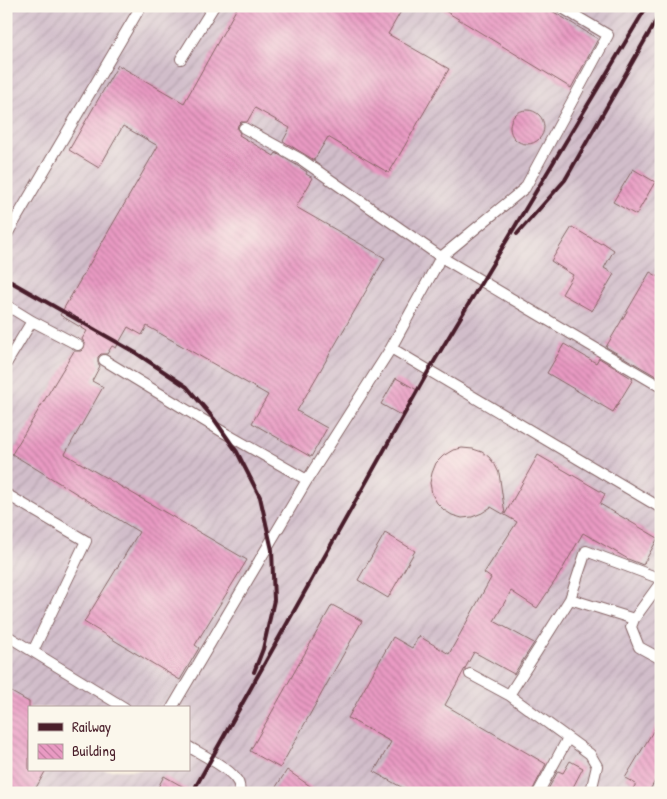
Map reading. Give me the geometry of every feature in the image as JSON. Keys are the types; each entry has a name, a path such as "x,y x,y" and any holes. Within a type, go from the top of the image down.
{"lane":[{"path":"6,236 141,6"},
{"path":"182,59 214,6"},
{"path":"173,706 307,480 391,348 441,257 525,188 608,35 559,6"},
{"path":"244,128 302,160 441,257 661,387"},
{"path":"6,305 78,345"},
{"path":"6,364 32,321"},
{"path":"391,348 661,508"},
{"path":"104,360 222,432 307,480"},
{"path":"6,494 86,541 33,651"},
{"path":"509,695 570,599 586,551 661,581 634,619 631,627 639,647 661,659"},
{"path":"570,599 634,619"},
{"path":"6,635 122,706"},
{"path":"470,674 509,695 590,754 597,766 589,793"},
{"path":"538,793 568,738"},
{"path":"190,748 223,767 236,778 240,788 239,793"}],"shaded area":[{"path":"6,6 661,6 661,793 6,793"}],"building":[{"path":"238,6 404,6 388,34 449,69 389,173 328,137 314,160 283,141 290,128 255,108 247,122 241,122 238,125 239,135 274,156 276,153 307,172 306,174 313,178 296,207 385,258 297,411 327,428 311,457 252,423 268,395 147,326 142,335 128,327 116,348 112,346 107,354 101,354 98,357 100,366 92,381 103,387 65,454 247,560 195,645 199,648 180,680 84,622 139,532 12,454 74,351 81,351 84,348 85,344 82,339 87,331 60,315 158,146 123,126 99,168 69,150 118,65 184,103"},
{"path":"437,6 544,6 598,39 571,88"},
{"path":"527,110 534,111 539,115 543,120 543,134 539,139 534,143 527,144 520,143 515,139 511,134 510,127 511,120 515,115 520,111"},
{"path":"633,169 655,182 636,215 613,202"},
{"path":"572,227 614,250 604,268 614,274 592,311 562,294 573,275 551,261"},
{"path":"650,272 661,278 661,379 606,347"},
{"path":"564,344 596,363 599,358 633,379 613,412 547,373"},
{"path":"396,378 417,390 402,416 381,404"},
{"path":"462,448 482,452 495,465 499,473 505,514 538,455 605,494 600,504 658,538 643,565 628,559 583,533 559,575 537,608 511,591 494,621 534,643 514,674 474,652 445,705 546,764 531,793 412,793 374,772 391,742 348,718 393,637 412,648 419,636 449,654 491,578 484,573 517,522 491,507 472,517 462,518 452,515 437,503 432,494 430,483 436,463 453,450"},
{"path":"385,533 415,551 388,598 358,580"},
{"path":"332,605 362,621 280,768 250,751"},
{"path":"6,689 29,702 28,772 45,772 33,793 6,793"},
{"path":"661,718 661,771 648,793 630,793 636,784 625,778"},
{"path":"570,761 583,768 570,793 546,793 558,771 563,773"},
{"path":"287,770 320,793 272,793"},
{"path":"164,776 194,793 155,793"}],"railway":[{"path":"196,786 429,370 647,6"},
{"path":"517,234 565,180 661,12"},
{"path":"6,279 136,353 187,387 214,419 237,452 260,497 272,550 274,600 263,649 254,672"}]}
